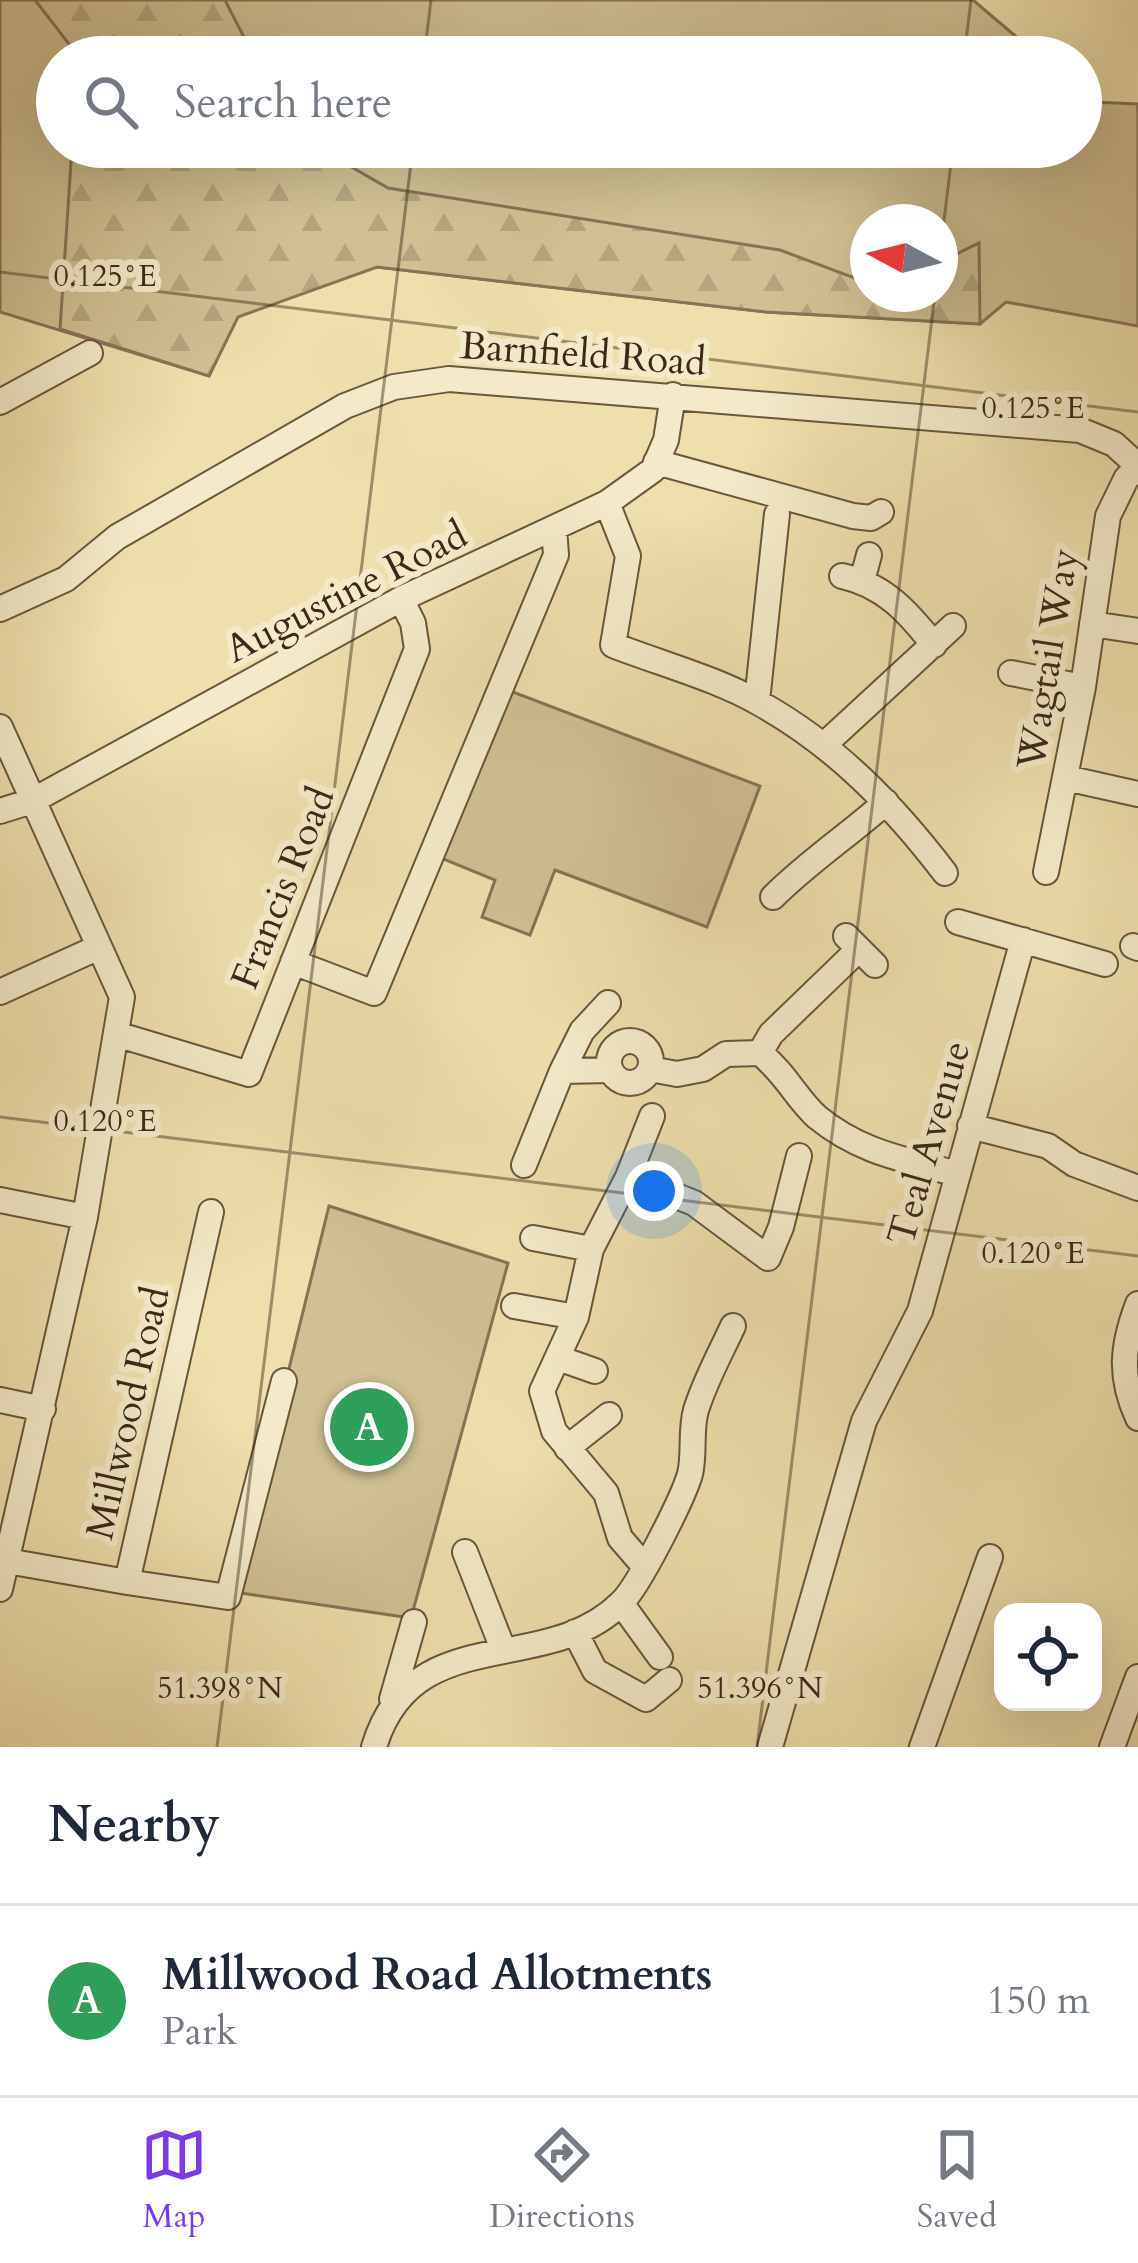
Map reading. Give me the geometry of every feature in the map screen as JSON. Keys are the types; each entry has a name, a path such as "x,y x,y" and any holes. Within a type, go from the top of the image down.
{"street":[{"path":"0,402 90,353"},
{"name":"Barnfield Road","path":"0,609 66,579 117,537 345,406 394,387 449,379 1080,430 1114,444 1138,466"},
{"path":"673,395 666,440 656,462 853,516 871,518 881,512"},
{"name":"Augustine Road","path":"0,811 32,801 401,599 607,503 656,462"},
{"name":"Wagtail Way","path":"1046,872 1083,687 1108,516 1126,479 1138,466"},
{"path":"607,503 628,556 614,645"},
{"path":"757,701 769,523"},
{"path":"293,962 374,993 556,555 554,528"},
{"path":"869,555 852,578 903,607 934,645"},
{"name":"Francis Road","path":"116,1034 249,1074 417,649 413,623 401,599"},
{"path":"1093,624 1138,631"},
{"path":"825,744 953,626"},
{"path":"589,635 757,701 825,744 894,810 945,873"},
{"path":"1011,673 1083,687"},
{"path":"0,727 122,997 85,1217 0,1589"},
{"path":"1066,778 1138,794"},
{"path":"773,897 802,868 894,810"},
{"path":"958,922 1105,964"},
{"name":"Teal Avenue","path":"770,1747 864,1421 916,1321 1023,940"},
{"path":"0,992 99,947"},
{"path":"760,1053 771,1034 860,950"},
{"path":"524,1165 582,1031 608,1003"},
{"path":"629,1041 642,1045 650,1056 650,1069 644,1079 631,1084 618,1080 610,1070 609,1056 617,1045 629,1041"},
{"path":"650,1069 677,1074 703,1069 726,1054 760,1053 784,1073 813,1113 855,1145 957,1174"},
{"path":"562,1071 610,1070"},
{"path":"644,1567 620,1538 606,1493 554,1431 542,1391 576,1317 591,1249 628,1178 652,1116"},
{"path":"970,1126 1048,1146 1074,1164 1138,1188"},
{"path":"628,1178 694,1203 768,1258 800,1156"},
{"path":"0,1200 85,1217"},
{"name":"Millwood Road","path":"7,1561 127,1582 211,1212"},
{"path":"533,1238 591,1249"},
{"path":"1138,1304 1126,1337 1122,1377 1138,1418"},
{"path":"514,1306 576,1317"},
{"path":"389,1707 413,1682 454,1661 575,1632 621,1603 690,1474 694,1418 733,1326"},
{"path":"557,1358 596,1371"},
{"path":"127,1582 228,1597 284,1382"},
{"path":"0,1400 43,1408"},
{"path":"566,1448 609,1415"},
{"path":"465,1552 503,1649"},
{"path":"922,1747 990,1553"},
{"path":"575,1632 595,1671 646,1699 665,1668 621,1603"},
{"path":"374,1747 414,1622"},
{"path":"1112,1747 1138,1677"}],"green space":[{"path":"0,0 973,0 1015,36 36,36 36,168 1102,168 1102,102 1138,104 1138,326 1006,302 980,324 766,312 377,267 274,240 209,376 0,312"},
{"path":"35,0 225,0 243,36 63,36"},
{"path":"71,168 353,168 388,188 780,250 850,276 850,312 958,312 958,253 979,243 980,324 766,312 377,267 238,317 209,376 60,329"},
{"path":"505,689 760,786 707,927 555,870 530,935 482,917 495,880 436,856"},
{"path":"329,1206 508,1263 411,1618 234,1592"}],"place":[{"name":"Millwood Road Allotments","path":"369,1427"}]}
